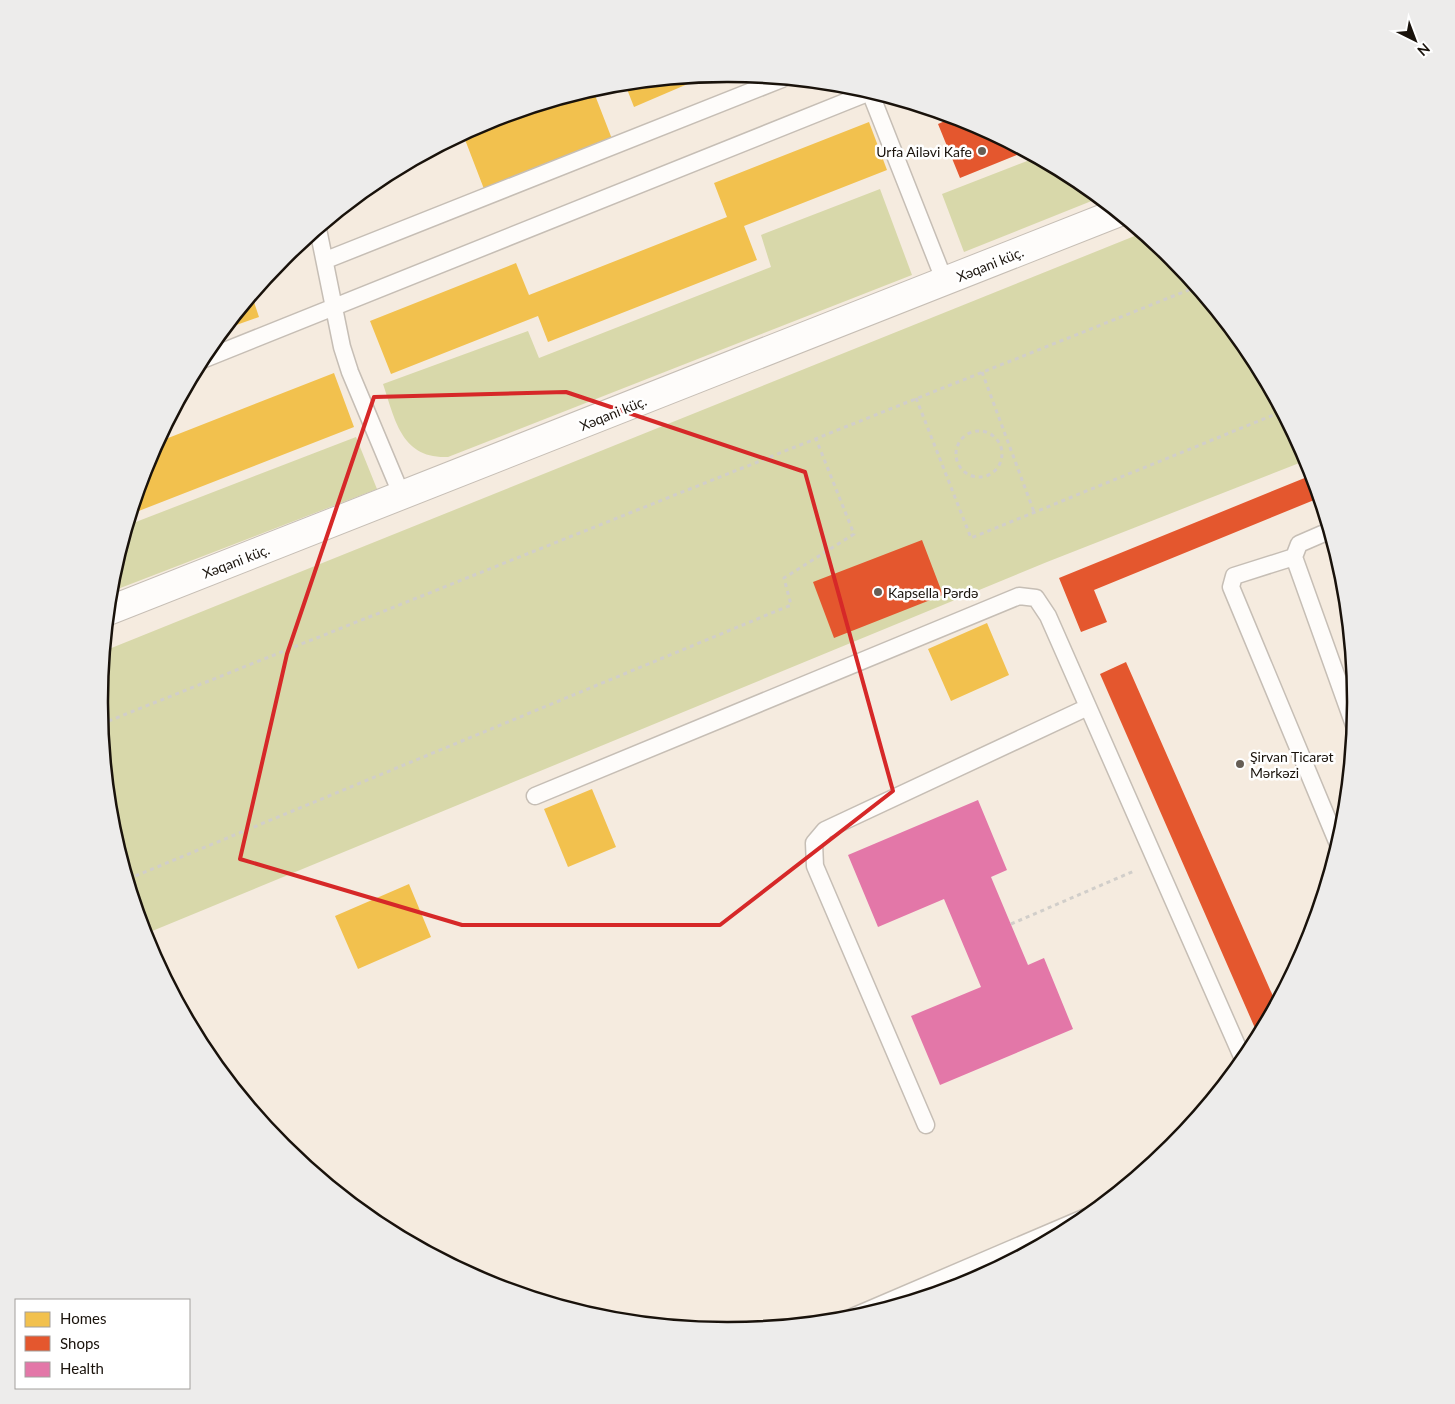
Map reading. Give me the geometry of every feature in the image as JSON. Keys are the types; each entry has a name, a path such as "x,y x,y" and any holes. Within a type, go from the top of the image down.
{"street":[{"name":"Xəqani küç.","path":"115,609 1111,216"}],"lane":[{"path":"326,260 769,84"},
{"path":"214,355 858,97"},
{"path":"873,100 945,282"},
{"path":"320,235 342,347 350,372 402,496"},
{"path":"1323,533 1299,544 1294,558 1347,705"},
{"path":"1294,558 1234,576 1231,586 1333,832"},
{"path":"535,796 1019,596 1036,598 1048,616 1239,1051"},
{"path":"926,1125 816,866 814,843 825,830 1088,706"},
{"path":"904,1295 1041,1236"}],"path":[{"path":"108,721 1189,290"},
{"path":"982,372 1034,512"},
{"path":"916,398 970,538 1276,414"},
{"path":"973,430 986,431 998,439 1002,451 1000,464 991,474 978,478 965,474 956,463 955,449 962,437 973,430"},
{"path":"134,877 791,605 784,578 854,534 816,439"},
{"path":"1011,924 1156,862"}],"highlighted area":[{"path":"566,392 805,472 893,791 720,925 462,925 240,859 287,654 374,397"}],"green space":[{"path":"1029,161 1091,201 964,252 942,194"},
{"path":"880,189 912,275 448,457 432,456 420,451 410,444 396,423 383,384 528,331 539,358 771,267 761,235"},
{"path":"1136,236 1166,264 1193,294 1243,358 1264,392 1299,463 1047,562 152,931 129,862 113,783 109,743 108,702 110,648"},
{"path":"356,437 377,489 119,589 135,522"}],"building: Homes":[{"path":"688,84 634,107 628,91"},
{"path":"596,97 612,139 484,189 465,141 528,115"},
{"path":"869,122 887,170 744,226 757,260 548,342 538,316 391,374 370,321 516,263 529,295 727,217 714,183"},
{"path":"254,303 259,317 236,325"},
{"path":"334,373 354,427 139,511 155,465 167,438"},
{"path":"987,623 1009,675 951,701 928,649"},
{"path":"592,789 616,847 568,867 544,809"},
{"path":"409,884 431,937 358,969 335,916"}],"building: Shops":[{"path":"944,122 1017,155 960,178 938,124"},
{"path":"1305,478 1313,500 1094,590 1107,622 1081,632 1059,578"},
{"path":"922,540 943,595 834,638 813,582"},
{"path":"1126,662 1273,996 1255,1027 1100,674"}],"building: Health":[{"path":"978,800 1007,870 991,877 1028,965 1044,958 1073,1029 940,1085 911,1016 981,987 944,899 878,927 848,855"}],"place":[{"name":"Urfa Ailəvi Kafe","path":"982,151"},
{"name":"Kapsella Pərdə","path":"878,592"},
{"name":"Şirvan Ticarət Mərkəzi","path":"1240,764"}]}
